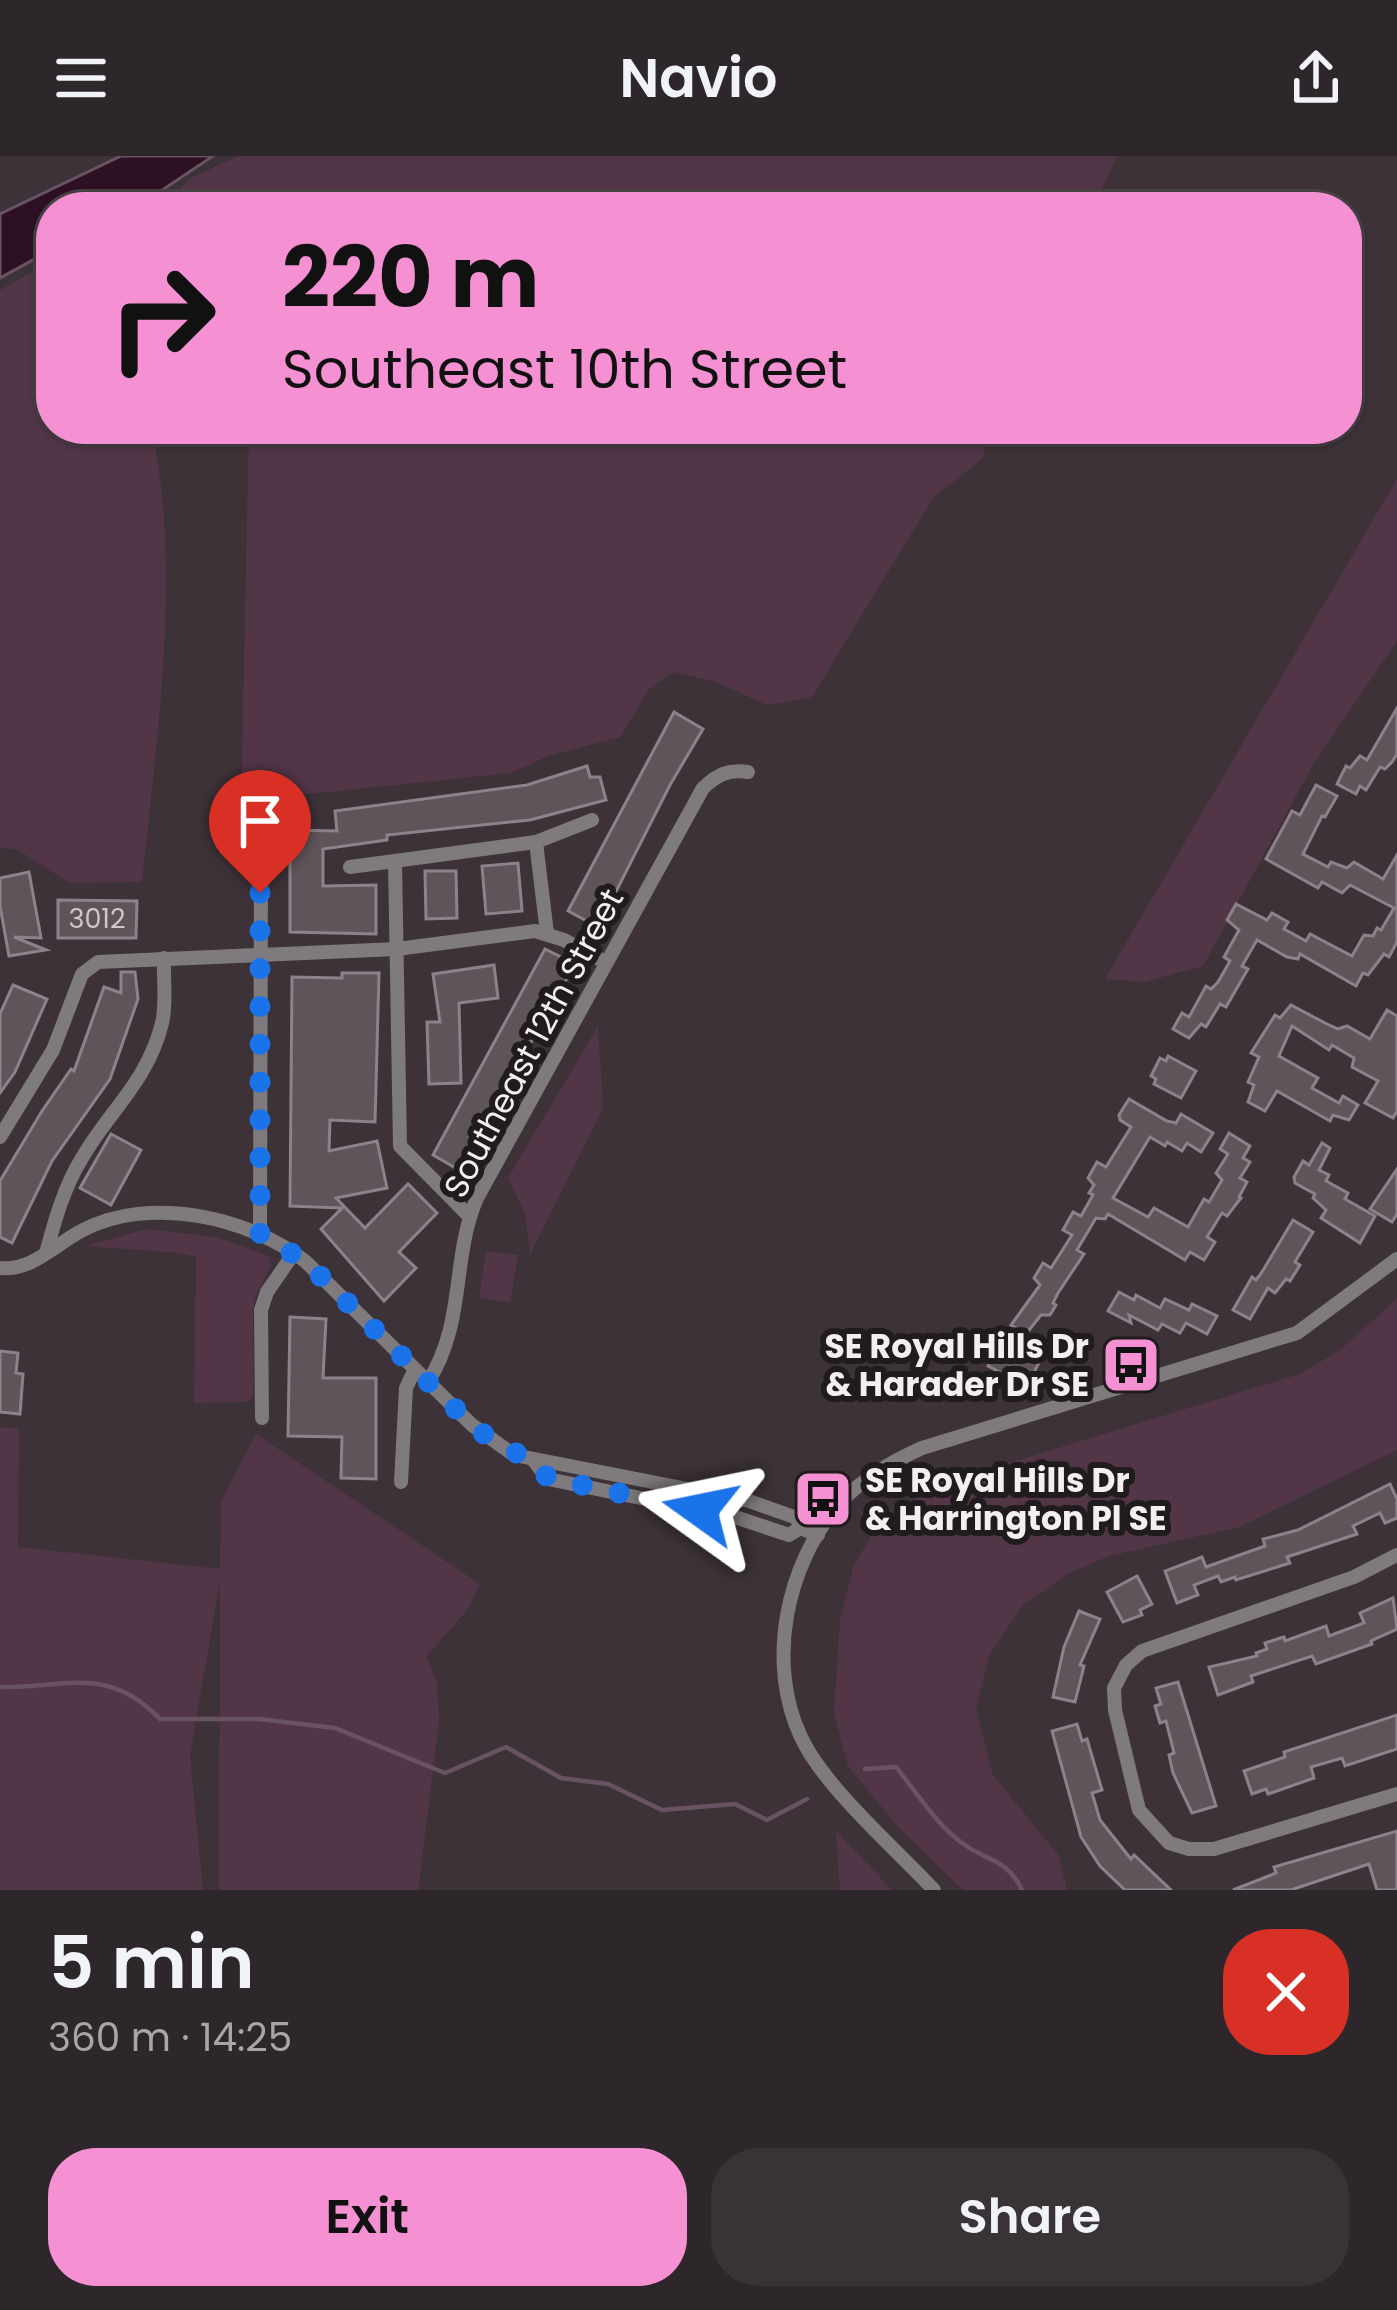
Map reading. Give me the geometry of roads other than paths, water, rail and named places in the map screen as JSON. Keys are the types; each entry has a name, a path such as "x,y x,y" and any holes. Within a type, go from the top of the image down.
{"street":[{"name":"Southeast 12th Street","path":"428,1382 444,1356 452,1329 470,1216 704,788 716,776 734,770 748,772"},
{"path":"350,867 536,842 592,820"},
{"path":"536,842 547,933"},
{"path":"260,1235 261,850"},
{"path":"395,861 400,1145 470,1216"},
{"path":"0,1137 53,1050 82,974 92,964 397,949 547,933 605,962"},
{"path":"46,1253 68,1184 83,1155 123,1106 144,1070 163,1022 164,958"},
{"path":"0,1268 29,1264 88,1227 145,1213 211,1220 260,1235 294,1253 493,1443 535,1461 548,1478 738,1518 789,1535 800,1528 818,1535"},
{"path":"262,1418 261,1310 267,1292 294,1253"},
{"path":"934,1890 826,1774 802,1741 790,1708 784,1672 790,1600 818,1535 839,1505 886,1464 938,1443 1297,1333 1397,1259"},
{"path":"401,1482 406,1388 415,1369"},
{"path":"1397,1555 1354,1577 1142,1651 1126,1664 1114,1688 1139,1810 1169,1844 1189,1850 1214,1849 1397,1794"}],"waterway":[{"path":"0,1687 103,1685 141,1702 160,1719 259,1719 335,1728 445,1773 506,1747 561,1778 608,1784 662,1810 735,1804 767,1820 807,1799"},
{"path":"865,1769 896,1767 945,1828 1004,1867 1022,1890"}],"place":[{"name":"SE Royal Hills Dr & Harader Dr SE","path":"1131,1365"},
{"name":"SE Royal Hills Dr & Harrington Pl SE","path":"823,1499"}]}
